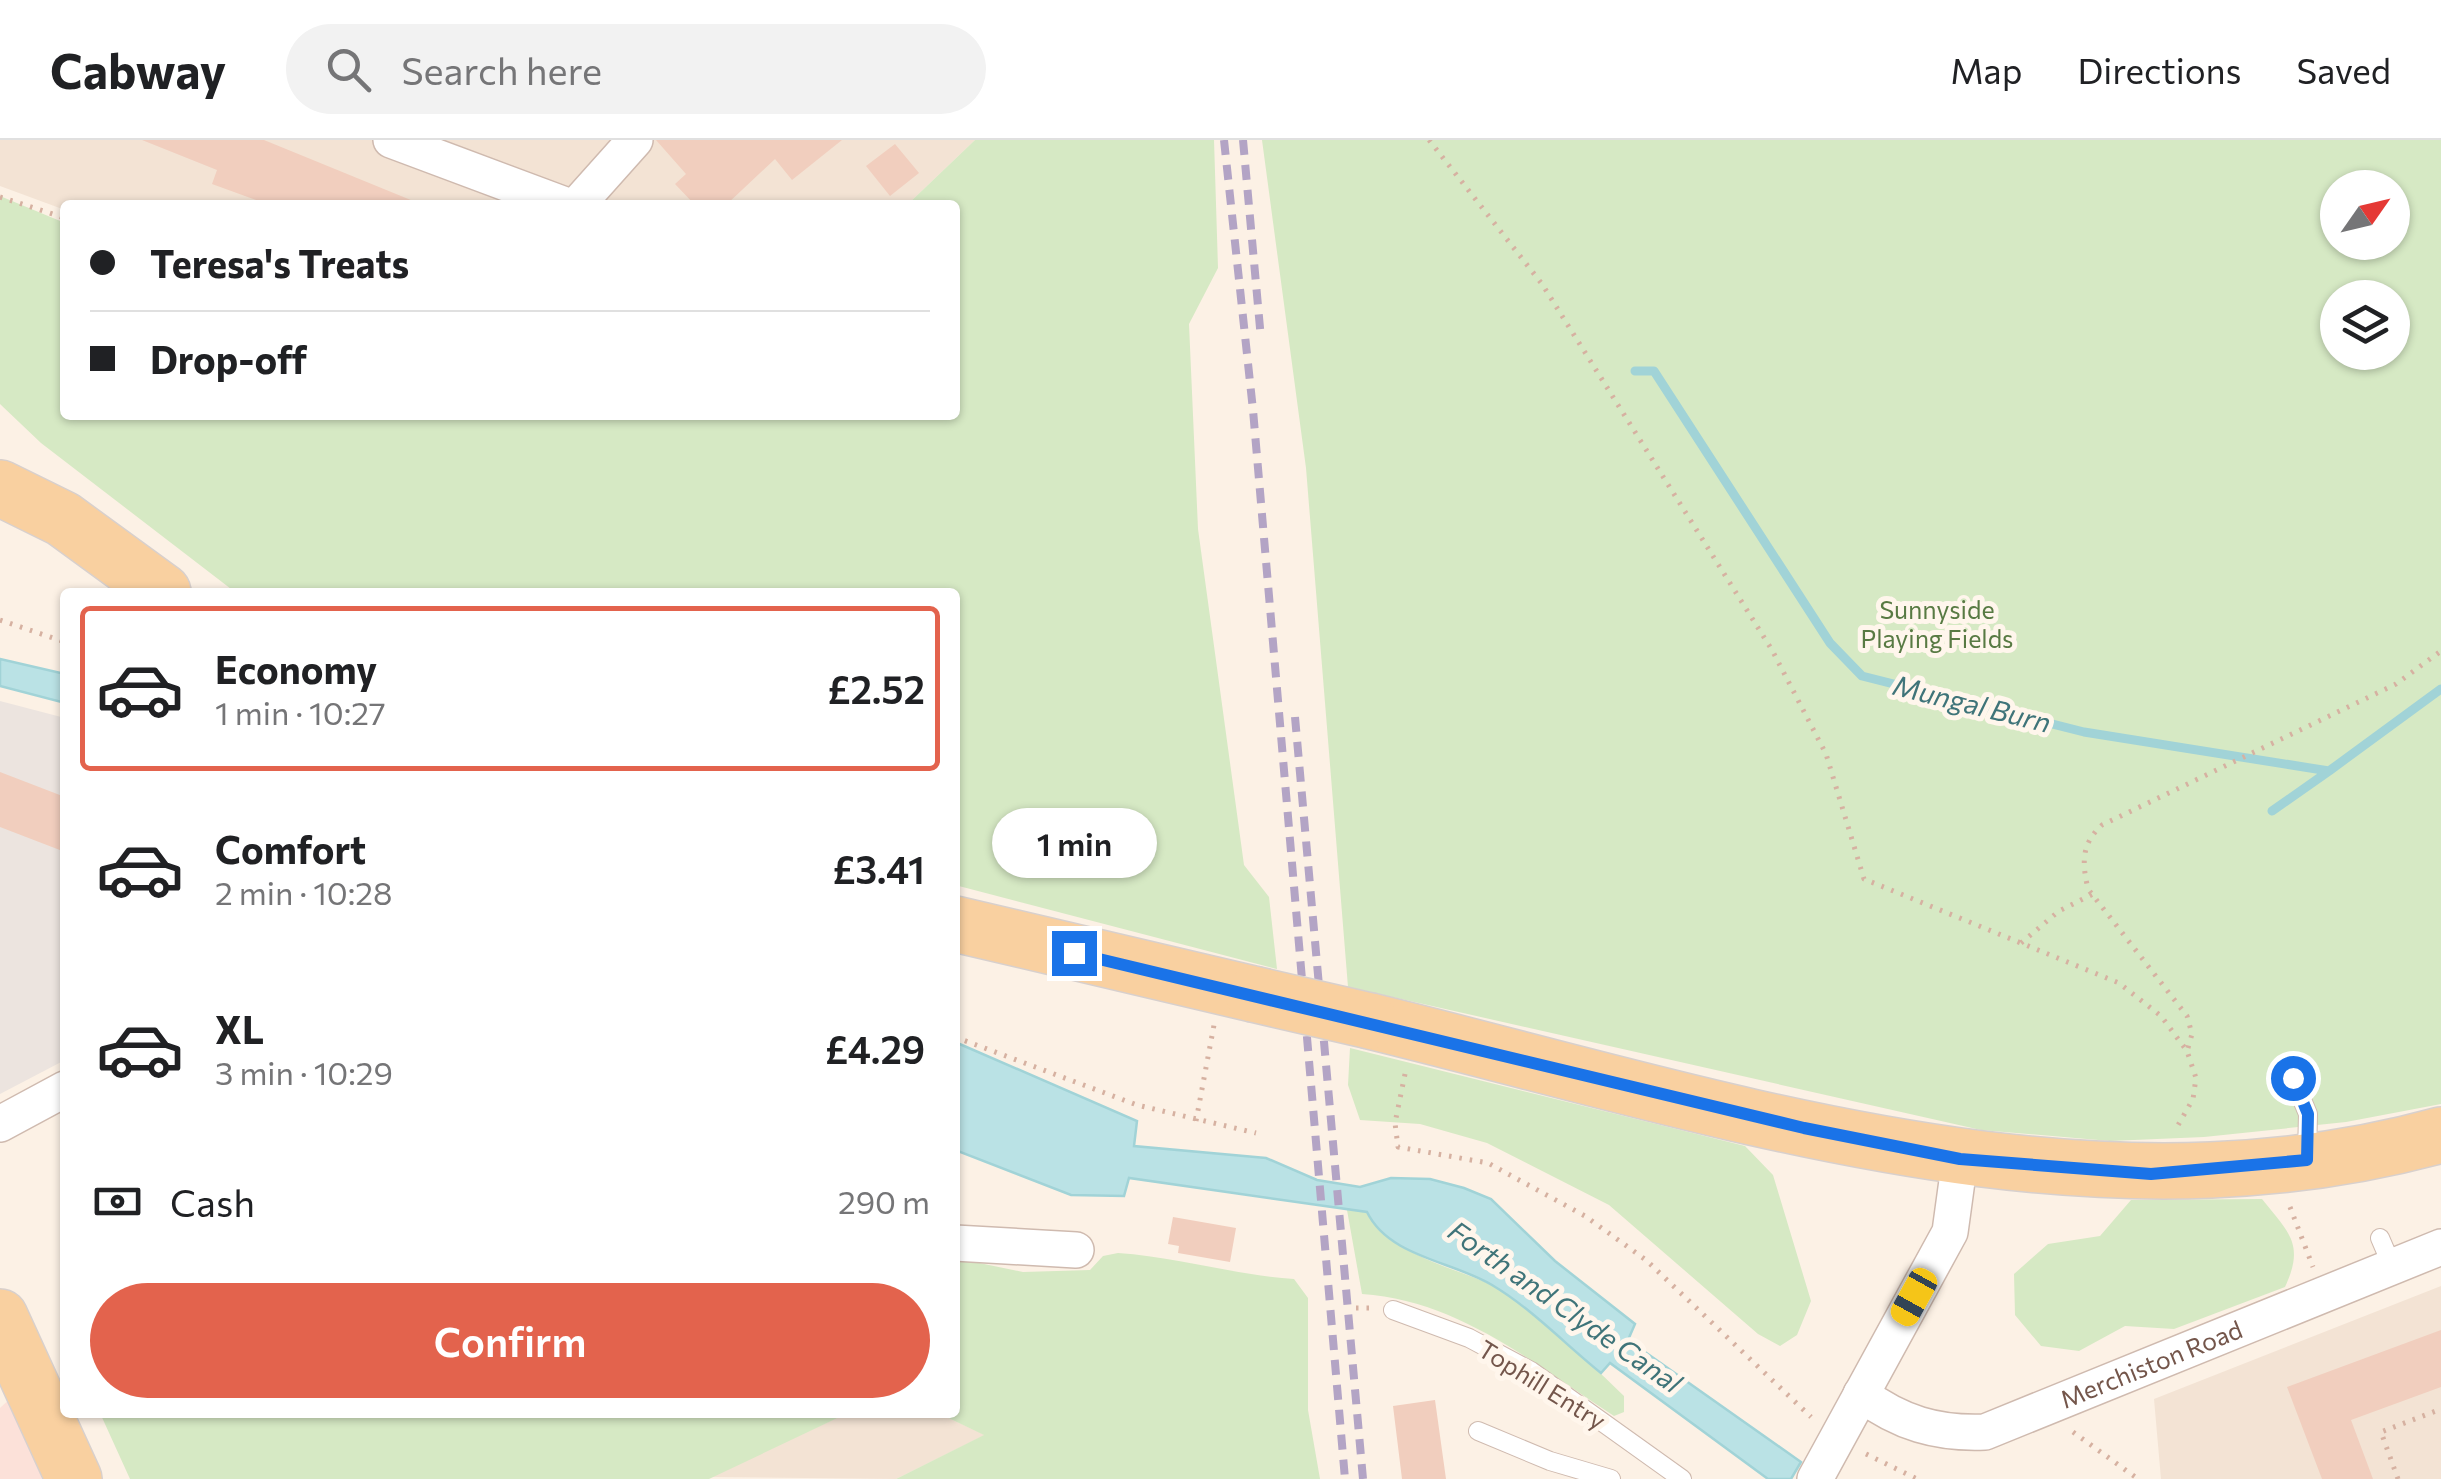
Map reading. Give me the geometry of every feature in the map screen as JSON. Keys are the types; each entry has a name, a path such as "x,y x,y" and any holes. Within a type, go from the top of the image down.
{"main road":[{"path":"0,454 64,519 158,588"},
{"path":"0,488 64,519"},
{"path":"960,925 1804,1128 1960,1159 2151,1174 2307,1160 2441,1135"},
{"path":"0,1317 74,1479"}],"street":[{"path":"391,140 552,200"},
{"path":"581,200 635,140"},
{"path":"0,1124 60,1092"},
{"path":"1826,1459 1950,1232 1960,1159"},
{"path":"960,1243 1076,1250"},
{"name":"Merchiston Road","path":"1861,1394 1920,1428 1954,1434 1985,1432 2043,1410 2386,1252 2441,1246"}],"lane":[{"path":"2293,1078 2308,1114 2307,1160"},
{"name":"Tophill Entry","path":"1393,1310 1469,1338 1531,1371 1682,1479"},
{"path":"1478,1431 1550,1461 1610,1479"}],"path":[{"path":"1429,140 1542,284 1772,650 1826,754 1864,879 2119,983 2161,1016 2187,1050 2196,1078 2193,1099 2174,1134"},
{"path":"0,197 60,216"},
{"path":"0,620 60,640"},
{"path":"2187,1050 2192,1034 2187,1016 2093,894 2083,867 2090,836 2102,825 2396,684 2441,651"},
{"path":"2021,943 2059,911 2093,894"},
{"path":"1196,1120 1237,992"},
{"path":"1392,1027 1398,1147 1488,1163 1616,1238 1646,1260 1806,1413 1826,1459 1889,1468 1918,1479"},
{"path":"960,1039 1137,1105 1256,1133"},
{"path":"2398,1479 2381,1432 2441,1409"},
{"path":"2043,1410 2138,1479"}],"shaded area":[{"path":"0,140 975,140 912,200 60,200 60,208 0,186"},
{"path":"0,701 60,717 60,1063 0,1094"},
{"path":"2441,1286 2441,1479 2161,1479 2154,1399"},
{"path":"12,1397 42,1479 0,1479 0,1408"},
{"path":"837,1418 949,1418 985,1435 896,1479 708,1477"}],"green space":[{"path":"975,140 1214,140 1218,268 1189,324 1198,529 1244,865 1269,897 1277,969 960,886 960,588 230,588 41,443 0,404 0,196 60,221 60,420 960,420 960,200 912,200"},
{"name":"Sunnyside Playing Fields","path":"1262,140 2441,140 2441,1104 2346,1122 2204,1137 2110,1141 1981,1130 1348,987 1306,468"},
{"path":"1350,1048 1745,1146 1773,1175 1811,1301 1797,1335 1780,1346 1758,1334 1609,1205 1487,1143 1420,1124 1360,1120 1348,1085"},
{"path":"2262,1199 2286,1230 2294,1249 2285,1287 2174,1329 2125,1326 2079,1351 2041,1346 2015,1315 2014,1274 2048,1244 2100,1236 2131,1200"},
{"path":"1347,1210 1367,1212 1376,1226 1403,1247 1485,1282 1516,1302 1577,1351 1624,1396 1624,1412 1614,1416 1495,1338 1463,1322 1431,1308 1362,1294"},
{"path":"1118,1253 1162,1258 1294,1279 1308,1298 1308,1410 1320,1479 896,1479 984,1435 948,1418 960,1418 960,1259 1023,1272 1090,1270 1103,1256"},
{"path":"102,1418 837,1418 709,1479 130,1479"}],"water":[{"path":"0,659 60,673 60,702 0,686"},
{"name":"Forth and Clyde Canal","path":"960,1044 1137,1121 1134,1146 1266,1158 1317,1180 1360,1187 1391,1178 1430,1179 1491,1199 1555,1261 1635,1324 1628,1340 1801,1462 1791,1479 1768,1479 1610,1363 1601,1373 1492,1285 1390,1239 1367,1212 1129,1178 1124,1196 1071,1195 960,1152"}],"building":[{"path":"142,140 264,140 411,200 256,200 212,184 217,170"},
{"path":"656,140 842,140 792,180 775,159 731,200 690,200 675,184 686,174"},
{"path":"895,144 919,173 890,196 866,166"},
{"path":"0,772 60,795 60,850 0,827"},
{"path":"1173,1217 1236,1228 1230,1262 1178,1253 1179,1246 1168,1244"},
{"path":"2441,1330 2441,1387 2351,1420 2373,1479 2322,1479 2287,1387"},
{"path":"1435,1400 1446,1479 1402,1479 1393,1406"}],"waterway":[{"name":"Mungal Burn","path":"1635,371 1654,371 1830,643 1862,676 2084,732 2329,771 2441,689"},
{"path":"2272,811 2329,771"}],"railway":[{"path":"1224,140 1253,410 1345,1479"},
{"path":"1243,140 1261,339"},
{"path":"1295,717 1363,1479"}],"route":[{"path":"1074,953 1392,1026 1804,1128 1960,1159 2151,1174 2307,1160 2308,1114 2293,1078"}]}
